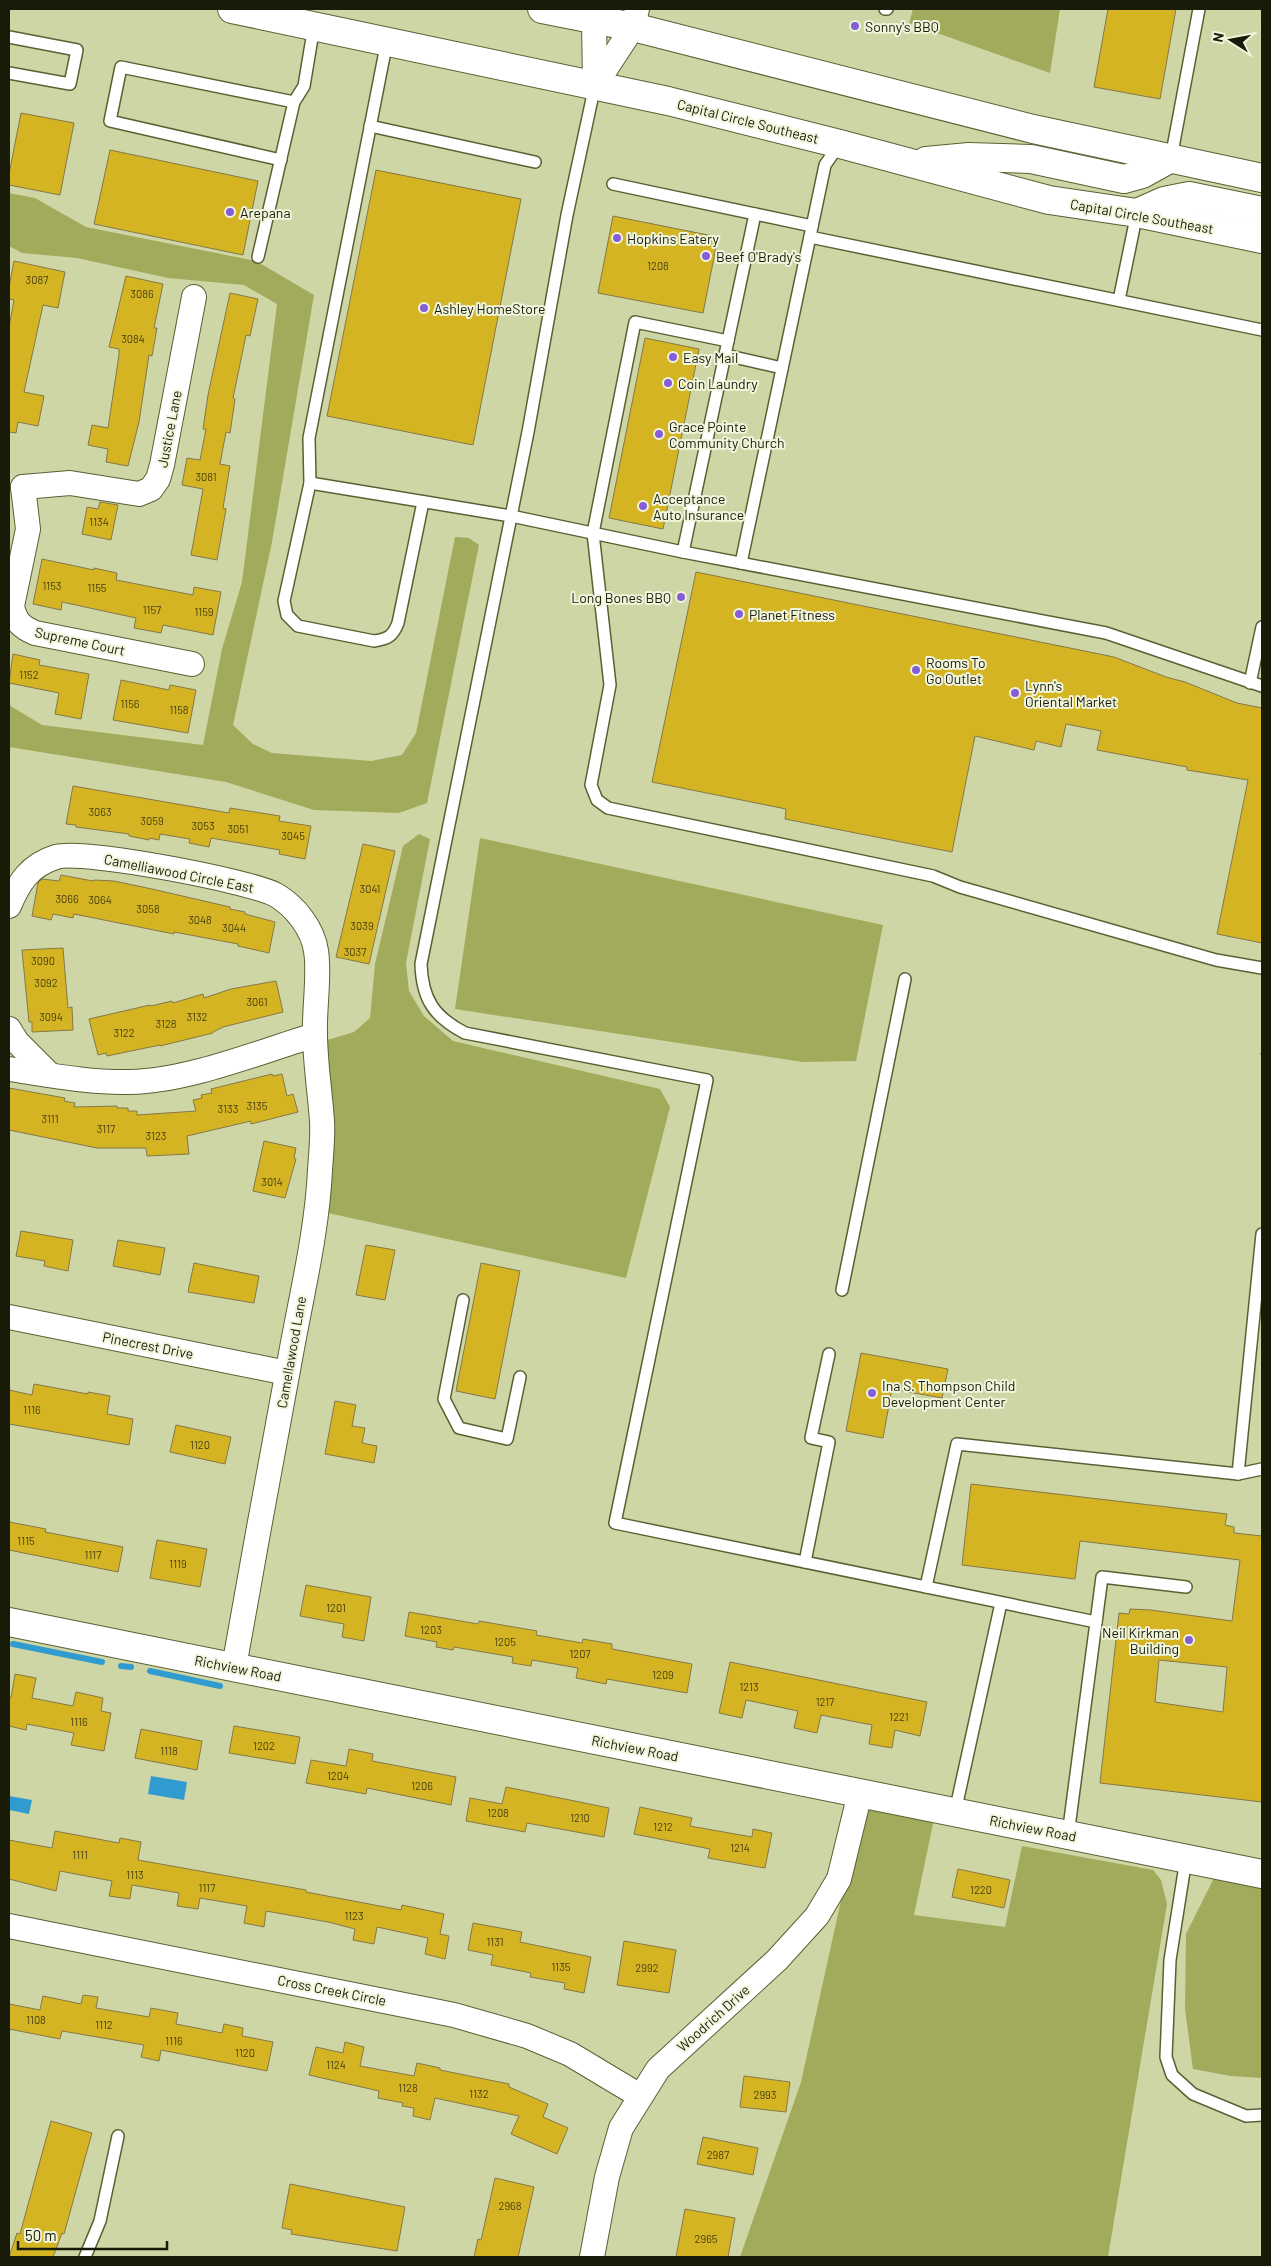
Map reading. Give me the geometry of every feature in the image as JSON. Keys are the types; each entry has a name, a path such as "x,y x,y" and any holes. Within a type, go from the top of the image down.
{"main road":[{"name":"Capital Circle Southeast","path":"232,9 595,85 840,144 1049,200 1137,213 1262,239"},
{"path":"542,9 635,18 1032,129 1262,178"},
{"path":"909,163 969,157 1031,159 1124,179 1142,174 1171,158"},
{"path":"1137,213 1164,201 1190,196 1262,211"},
{"name":"Richview Road","path":"9,1622 1262,1874"}],"street":[{"path":"595,14 595,85"},
{"path":"595,85 635,18"},
{"name":"Justice Lane","path":"16,482 70,483 138,494 151,489 158,479 162,465 194,297"},
{"name":"Supreme Court","path":"16,482 28,529 12,606 14,617 23,628 35,633 192,664"},
{"name":"Camelliawood Circle East","path":"9,906 18,884 31,869 58,856 80,855 107,858 246,884 274,894 289,904 306,924 316,950 315,1035"},
{"path":"9,1029 17,1042 50,1075"},
{"path":"9,1069 92,1080 132,1082 169,1077 210,1067 315,1035"},
{"name":"Camellawood Lane","path":"234,1667 310,1251 320,1174 322,1124 315,1035"},
{"name":"Pinecrest Drive","path":"9,1317 287,1373"},
{"name":"Woodrich Drive","path":"592,2257 607,2177 621,2128 658,2069 777,1960 817,1916 839,1879 860,1793"},
{"name":"Cross Creek Circle","path":"9,1926 454,2015 527,2036 570,2054 640,2096"}],"lane":[{"path":"1171,158 1199,9"},
{"path":"258,257 294,102 304,86 314,25"},
{"path":"9,37 77,50 70,84 9,73"},
{"path":"387,41 309,438 310,483 284,601 287,615 298,626 374,641 386,640 394,635 423,502"},
{"path":"281,160 110,121 121,67 294,102"},
{"path":"595,85 567,215 511,516 422,964 422,980 427,999 437,1014 448,1024 465,1033 707,1080 615,1523 1096,1622"},
{"path":"370,126 535,162"},
{"path":"741,563 825,165 840,144"},
{"path":"613,184 755,214 811,231 1262,330"},
{"path":"1119,300 1137,213"},
{"path":"682,552 755,214"},
{"path":"728,342 635,322 593,533 610,685 591,785 597,800 608,808 933,876 960,887 1207,957 1262,968"},
{"path":"725,355 782,368"},
{"path":"310,483 511,516 682,552 1106,633 1262,686"},
{"path":"1250,683 1262,627"},
{"path":"842,1290 905,979"},
{"path":"1238,1474 1262,1234"},
{"path":"463,1300 444,1399 459,1428 507,1439 520,1377"},
{"path":"805,1562 829,1442 811,1438 829,1354"},
{"path":"926,1587 957,1444 1238,1474 1262,1469"},
{"path":"1068,1835 1102,1577 1186,1587"},
{"path":"955,1812 1001,1603"},
{"path":"1186,1858 1170,1960 1166,2057 1172,2076 1193,2094 1246,2116 1262,2115"},
{"path":"85,2257 100,2221 118,2136"}],"green space":[{"path":"913,9 1060,9 1050,73 909,23"},
{"path":"9,193 35,198 86,227 256,261 314,295 272,542 233,725 253,744 272,753 371,761 402,755 416,733 455,537 469,538 479,545 427,803 399,813 314,810 226,782 9,747 9,705 42,725 203,745 222,649 242,582 277,304 244,285 168,278 77,258 22,253 9,246"},
{"path":"419,834 430,839 406,963 409,991 424,1016 453,1041 660,1089 670,1107 626,1278 328,1213 335,1123 324,1041 354,1032 370,1018 375,964 403,846"},
{"path":"480,838 883,925 856,1061 803,1062 455,1009"},
{"path":"862,1805 934,1819 914,1915 1005,1927 1022,1846 1153,1870 1161,1880 1167,1904 1108,2257 740,2257 801,2082"},
{"path":"1215,1876 1262,1888 1262,2078 1231,2076 1193,2069 1185,2009 1186,1934"}],"water":[{"path":"151,1776 187,1782 184,1800 148,1794"},
{"path":"9,1796 32,1800 29,1814 9,1810"}],"building":[{"path":"1108,9 1176,9 1160,99 1094,87"},
{"path":"21,113 74,123 60,195 9,185 9,174"},
{"path":"110,150 258,181 243,255 94,224"},
{"name":"Ashley HomeStore","path":"376,170 521,199 473,445 327,416"},
{"path":"613,216 718,237 703,313 598,293"},
{"path":"14,261 65,272 58,308 43,305 24,392 44,396 38,426 18,422 16,433 9,432 9,327 14,300 9,299 9,287"},
{"path":"126,276 163,284 154,328 157,328 152,356 149,355 139,422 128,466 106,462 108,449 88,445 92,425 108,428 119,355 119,349 109,347"},
{"path":"230,293 258,299 250,336 246,335 233,398 235,399 230,433 226,432 220,464 230,466 223,508 226,509 217,560 191,555 203,489 182,485 187,458 200,460 206,429 203,429 208,395"},
{"path":"645,338 699,349 663,529 609,518"},
{"path":"100,502 118,505 111,540 82,534 87,507 98,509"},
{"path":"42,559 117,573 116,580 193,595 194,587 221,592 213,635 163,625 161,633 134,628 136,618 62,602 61,610 33,604"},
{"path":"696,572 1114,657 1237,703 1262,708 1262,943 1217,934 1248,780 1187,770 1187,767 1097,750 1101,731 1066,724 1061,747 1036,741 1034,750 975,736 952,852 785,819 786,809 652,782"},
{"path":"13,654 40,660 39,665 89,674 81,719 55,714 59,693 9,683"},
{"path":"121,680 169,690 170,685 196,690 188,733 113,720"},
{"path":"73,786 229,813 230,808 280,816 279,821 311,826 305,859 279,854 280,850 211,838 209,847 189,843 190,839 160,834 159,840 149,838 149,840 129,836 129,834 66,824"},
{"path":"363,844 395,851 369,964 336,957"},
{"path":"61,875 93,881 114,881 152,889 230,907 230,909 245,912 245,914 275,922 269,953 238,946 238,944 174,932 174,934 74,914 73,918 53,914 51,920 32,916 38,883 42,879 59,881"},
{"path":"63,948 68,1008 72,1007 73,1030 32,1032 32,1022 29,1022 22,950"},
{"path":"276,981 283,1012 223,1027 213,1033 160,1046 107,1056 106,1053 98,1055 89,1019 150,1005 172,1001 173,1003 203,994 204,998 231,989"},
{"path":"272,1074 273,1076 282,1074 287,1096 293,1094 298,1112 251,1124 251,1121 187,1136 189,1154 147,1156 146,1148 97,1148 9,1130 9,1088 65,1098 64,1101 75,1103 74,1107 117,1106 117,1108 128,1108 128,1111 137,1111 137,1115 196,1111 193,1100 202,1098 201,1095 212,1093 211,1089"},
{"path":"264,1141 296,1148 294,1158 296,1159 285,1198 253,1191"},
{"path":"21,1231 73,1240 68,1271 44,1266 45,1261 16,1256"},
{"path":"118,1240 165,1248 160,1275 113,1266"},
{"path":"366,1245 395,1250 385,1300 356,1295"},
{"path":"194,1263 259,1276 254,1303 188,1292"},
{"path":"481,1263 520,1271 495,1399 456,1391"},
{"name":"Ina S. Thompson Child Development Center","path":"861,1353 948,1369 942,1398 892,1389 883,1438 846,1431"},
{"path":"34,1384 110,1396 107,1414 133,1419 129,1445 9,1424 9,1390 32,1395"},
{"path":"335,1401 356,1405 352,1426 365,1428 362,1443 377,1446 374,1463 325,1454"},
{"path":"176,1425 231,1437 225,1464 170,1452"},
{"name":"Neil Kirkman Building","path":"971,1484 1227,1514 1225,1525 1234,1527 1234,1533 1262,1536 1262,1802 1100,1783 1119,1613 1129,1614 1130,1609 1151,1610 1232,1621 1240,1560 1080,1541 1075,1579 962,1565","holes":["1159,1660 1227,1667 1223,1712 1155,1702"]},
{"path":"9,1522 46,1529 45,1532 123,1547 118,1572 9,1550"},
{"path":"157,1540 207,1549 200,1587 150,1578"},
{"path":"306,1585 371,1597 364,1641 342,1637 344,1624 300,1616"},
{"path":"409,1612 478,1624 479,1621 537,1631 536,1635 582,1643 583,1639 612,1644 612,1649 692,1664 687,1693 607,1679 606,1684 576,1678 578,1668 532,1660 531,1666 512,1663 513,1657 454,1647 453,1650 436,1647 437,1642 405,1636"},
{"path":"730,1662 927,1702 920,1736 895,1730 892,1748 869,1744 872,1725 821,1715 817,1733 794,1728 798,1711 746,1700 742,1718 719,1713"},
{"path":"15,1674 36,1678 32,1698 73,1706 76,1692 103,1698 101,1711 111,1713 104,1751 71,1745 74,1733 27,1724 26,1730 9,1726 9,1697 11,1698"},
{"path":"234,1726 300,1737 295,1764 229,1753"},
{"path":"141,1729 202,1741 197,1770 135,1758"},
{"path":"349,1749 373,1754 372,1761 456,1777 451,1805 367,1788 366,1794 306,1783 311,1760 346,1766"},
{"path":"506,1787 609,1808 604,1837 527,1823 525,1832 466,1821 470,1798 502,1804"},
{"path":"640,1807 692,1818 690,1826 752,1837 753,1829 772,1833 765,1868 708,1858 710,1849 634,1834"},
{"path":"55,1831 119,1843 120,1838 141,1842 138,1860 306,1890 306,1892 401,1910 402,1905 444,1914 440,1934 449,1936 445,1959 425,1954 428,1938 377,1927 374,1944 353,1940 355,1929 328,1922 266,1911 264,1927 244,1923 247,1906 200,1898 198,1909 177,1906 179,1893 132,1885 130,1899 109,1896 112,1881 60,1871 56,1891 9,1879 9,1840 52,1848"},
{"path":"958,1869 1010,1880 1004,1908 952,1897"},
{"path":"473,1923 522,1932 520,1942 591,1957 584,1993 564,1989 565,1983 530,1977 531,1973 491,1965 493,1955 468,1950"},
{"path":"624,1941 676,1950 669,1993 617,1985"},
{"path":"83,1995 98,1997 96,2008 149,2017 151,2008 178,2013 176,2024 222,2033 224,2024 243,2028 242,2036 273,2042 267,2071 161,2050 159,2061 141,2057 144,2045 62,2031 60,2039 9,2029 9,2004 40,2010 43,1996 81,2004"},
{"path":"345,2042 364,2047 360,2066 414,2076 417,2063 440,2068 440,2070 509,2084 509,2087 548,2104 543,2117 568,2128 557,2154 511,2134 519,2116 435,2098 430,2120 413,2116 414,2108 402,2106 403,2103 378,2098 379,2091 309,2075 316,2047 343,2053"},
{"path":"744,2076 790,2082 786,2112 740,2107"},
{"path":"51,2121 92,2133 64,2234 62,2233 53,2257 9,2257 17,2233 20,2234"},
{"path":"703,2137 758,2148 753,2175 697,2164"},
{"path":"495,2178 534,2187 518,2257 474,2257 478,2239 481,2240"},
{"path":"290,2184 405,2207 397,2251 291,2234 292,2230 282,2228"},
{"path":"685,2209 735,2218 728,2257 676,2257"}],"waterway":[{"path":"13,1644 102,1662"},
{"path":"121,1666 131,1667"},
{"path":"150,1671 220,1686"}],"place":[{"name":"Sonny's BBQ","path":"855,26"},
{"name":"Arepana","path":"230,212"},
{"name":"Hopkins Eatery","path":"617,238"},
{"name":"Beef O'Brady's","path":"706,256"},
{"name":"Ashley HomeStore","path":"424,308"},
{"name":"Easy Mail","path":"673,357"},
{"name":"Coin Laundry","path":"668,383"},
{"name":"Grace Pointe Community Church","path":"659,434"},
{"name":"Acceptance Auto Insurance","path":"643,506"},
{"name":"Long Bones BBQ","path":"681,597"},
{"name":"Planet Fitness","path":"739,614"},
{"name":"Rooms To Go Outlet","path":"916,670"},
{"name":"Lynn's Oriental Market","path":"1015,693"},
{"name":"Ina S. Thompson Child Development Center","path":"872,1393"},
{"name":"Neil Kirkman Building","path":"1189,1640"}]}
